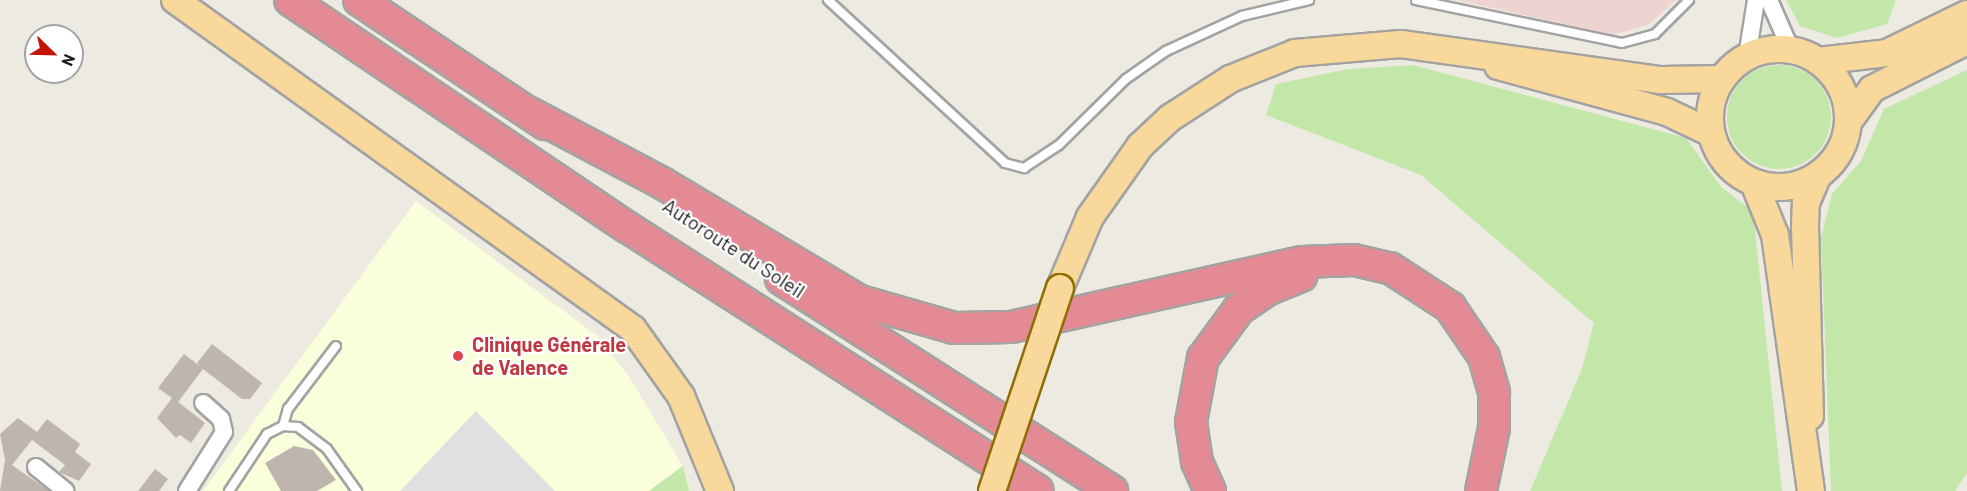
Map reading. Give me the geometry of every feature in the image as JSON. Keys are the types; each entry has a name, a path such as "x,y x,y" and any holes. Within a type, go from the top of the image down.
{"highway":[{"name":"Autoroute du Soleil","path":"290,0 960,442 1038,491"},
{"name":"Autoroute du Soleil","path":"359,0 1112,491"},
{"path":"528,112 662,183 860,301 954,328 1011,327 1302,262 1354,260 1390,268 1422,284 1450,307 1484,357 1495,411 1481,491"},
{"path":"1210,491 1197,462 1191,414 1195,381 1210,343 1239,309 1269,289 1303,276 1339,271 1379,277 1411,290 1446,319 1470,354 1483,414 1469,491"},
{"path":"960,442 1024,491"}],"main road":[{"path":"176,0 633,329 681,396 720,491"},
{"path":"1818,175 1787,187 1754,183 1726,163 1712,133 1712,105 1722,79 1747,57 1791,50 1818,61 1887,53 1967,14"},
{"path":"1808,449 1812,341 1805,226 1806,203 1818,175 1839,152 1848,122 1872,89 1967,41"},
{"path":"992,491 1060,288 1113,179 1170,118 1230,79 1295,53 1330,46 1401,44 1661,80 1722,79"},
{"path":"1458,53 1667,112 1712,133"},
{"path":"1818,61 1844,94 1848,122"},
{"path":"1754,183 1775,235 1808,449 1811,491"}],"street":[{"path":"1747,57 1756,0"},
{"path":"1769,0 1791,50"},
{"path":"187,491 224,432 221,419 203,404"},
{"path":"36,467 66,491"}],"lane":[{"path":"828,0 1005,163 1024,168 1059,145 1126,79 1166,51 1242,16 1309,0"},
{"path":"1416,0 1622,43 1655,34 1689,0"},
{"path":"283,426 288,409 336,346"},
{"path":"228,491 267,434 283,426 298,427 327,448 357,491"}],"shaded area":[{"path":"1457,0 1676,0 1648,25 1612,35"},
{"name":"Clinique Générale de Valence","path":"416,201 596,335 630,378 683,466 649,491 203,491"},
{"path":"476,411 555,491 400,491"}],"green space":[{"path":"1786,0 1896,0 1887,24 1837,38 1800,26"},
{"path":"1413,65 1686,138 1721,187 1753,211 1782,491 1530,491 1582,369 1594,323 1421,175 1266,115 1276,84 1348,69"},
{"path":"1779,65 1799,69 1816,80 1827,97 1831,117 1827,137 1816,154 1799,165 1779,169 1759,165 1742,154 1731,137 1727,117 1731,97 1742,80 1759,69"},
{"path":"1967,70 1967,473 1955,491 1831,491 1821,237 1832,194 1861,161 1884,109"},
{"path":"683,466 689,491 649,491"}],"building":[{"path":"212,344 262,383 250,399 242,399 203,369 178,402 205,423 191,443 180,435 176,438 157,418 172,398 158,388 184,354 201,367 197,363"},
{"path":"18,418 37,432 47,419 80,444 75,452 91,464 79,481 59,472 65,465 32,440 12,465 49,491 0,491 5,460 0,434"},
{"path":"294,446 313,450 336,480 317,491 281,491 265,463"},
{"path":"155,469 168,479 159,491 138,491"}],"place":[{"name":"Clinique Générale de Valence","path":"458,356"}]}
